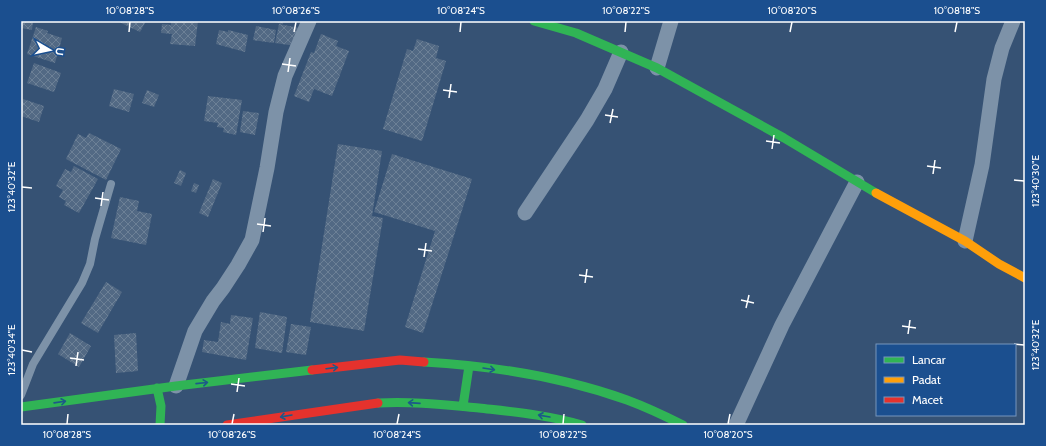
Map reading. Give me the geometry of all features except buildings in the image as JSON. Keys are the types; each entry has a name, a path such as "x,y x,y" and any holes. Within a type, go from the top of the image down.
{"main road":[{"path":"534,21 576,33 657,68 784,138 892,203 965,241 999,264 1025,278"},
{"path":"21,407 157,388 400,360 469,366 536,376 595,390 628,400 682,425"},
{"path":"463,406 469,366"},
{"path":"157,388 161,406 160,425"},
{"path":"227,425 266,423 286,416 370,403 406,402 463,406 536,414 563,419 582,425"}],"street":[{"path":"176,386 195,332 252,240 267,168 276,112 285,76 309,21"},
{"path":"657,68 671,21"},
{"path":"965,241 982,165 994,79 1002,48 1013,21"},
{"path":"525,213 587,120 605,88 622,52"},
{"path":"736,425 782,325 856,182"}],"lane":[{"path":"21,395 33,364 82,283 90,264 95,239 111,184"}],"traffic: fast":[{"path":"534,21 576,33 657,68 784,138 876,193"},
{"path":"424,362 476,366 527,374 578,385 634,403 683,425"},
{"path":"463,406 469,366"},
{"path":"21,407 176,386 312,370"},
{"path":"157,388 161,406 160,425"},
{"path":"378,403 416,403 518,412 544,416 582,425"}],"traffic: slow":[{"path":"876,193 965,241 999,264 1025,278"}],"traffic: jam":[{"path":"312,370 400,360 424,362"},
{"path":"227,425 378,403"}]}
